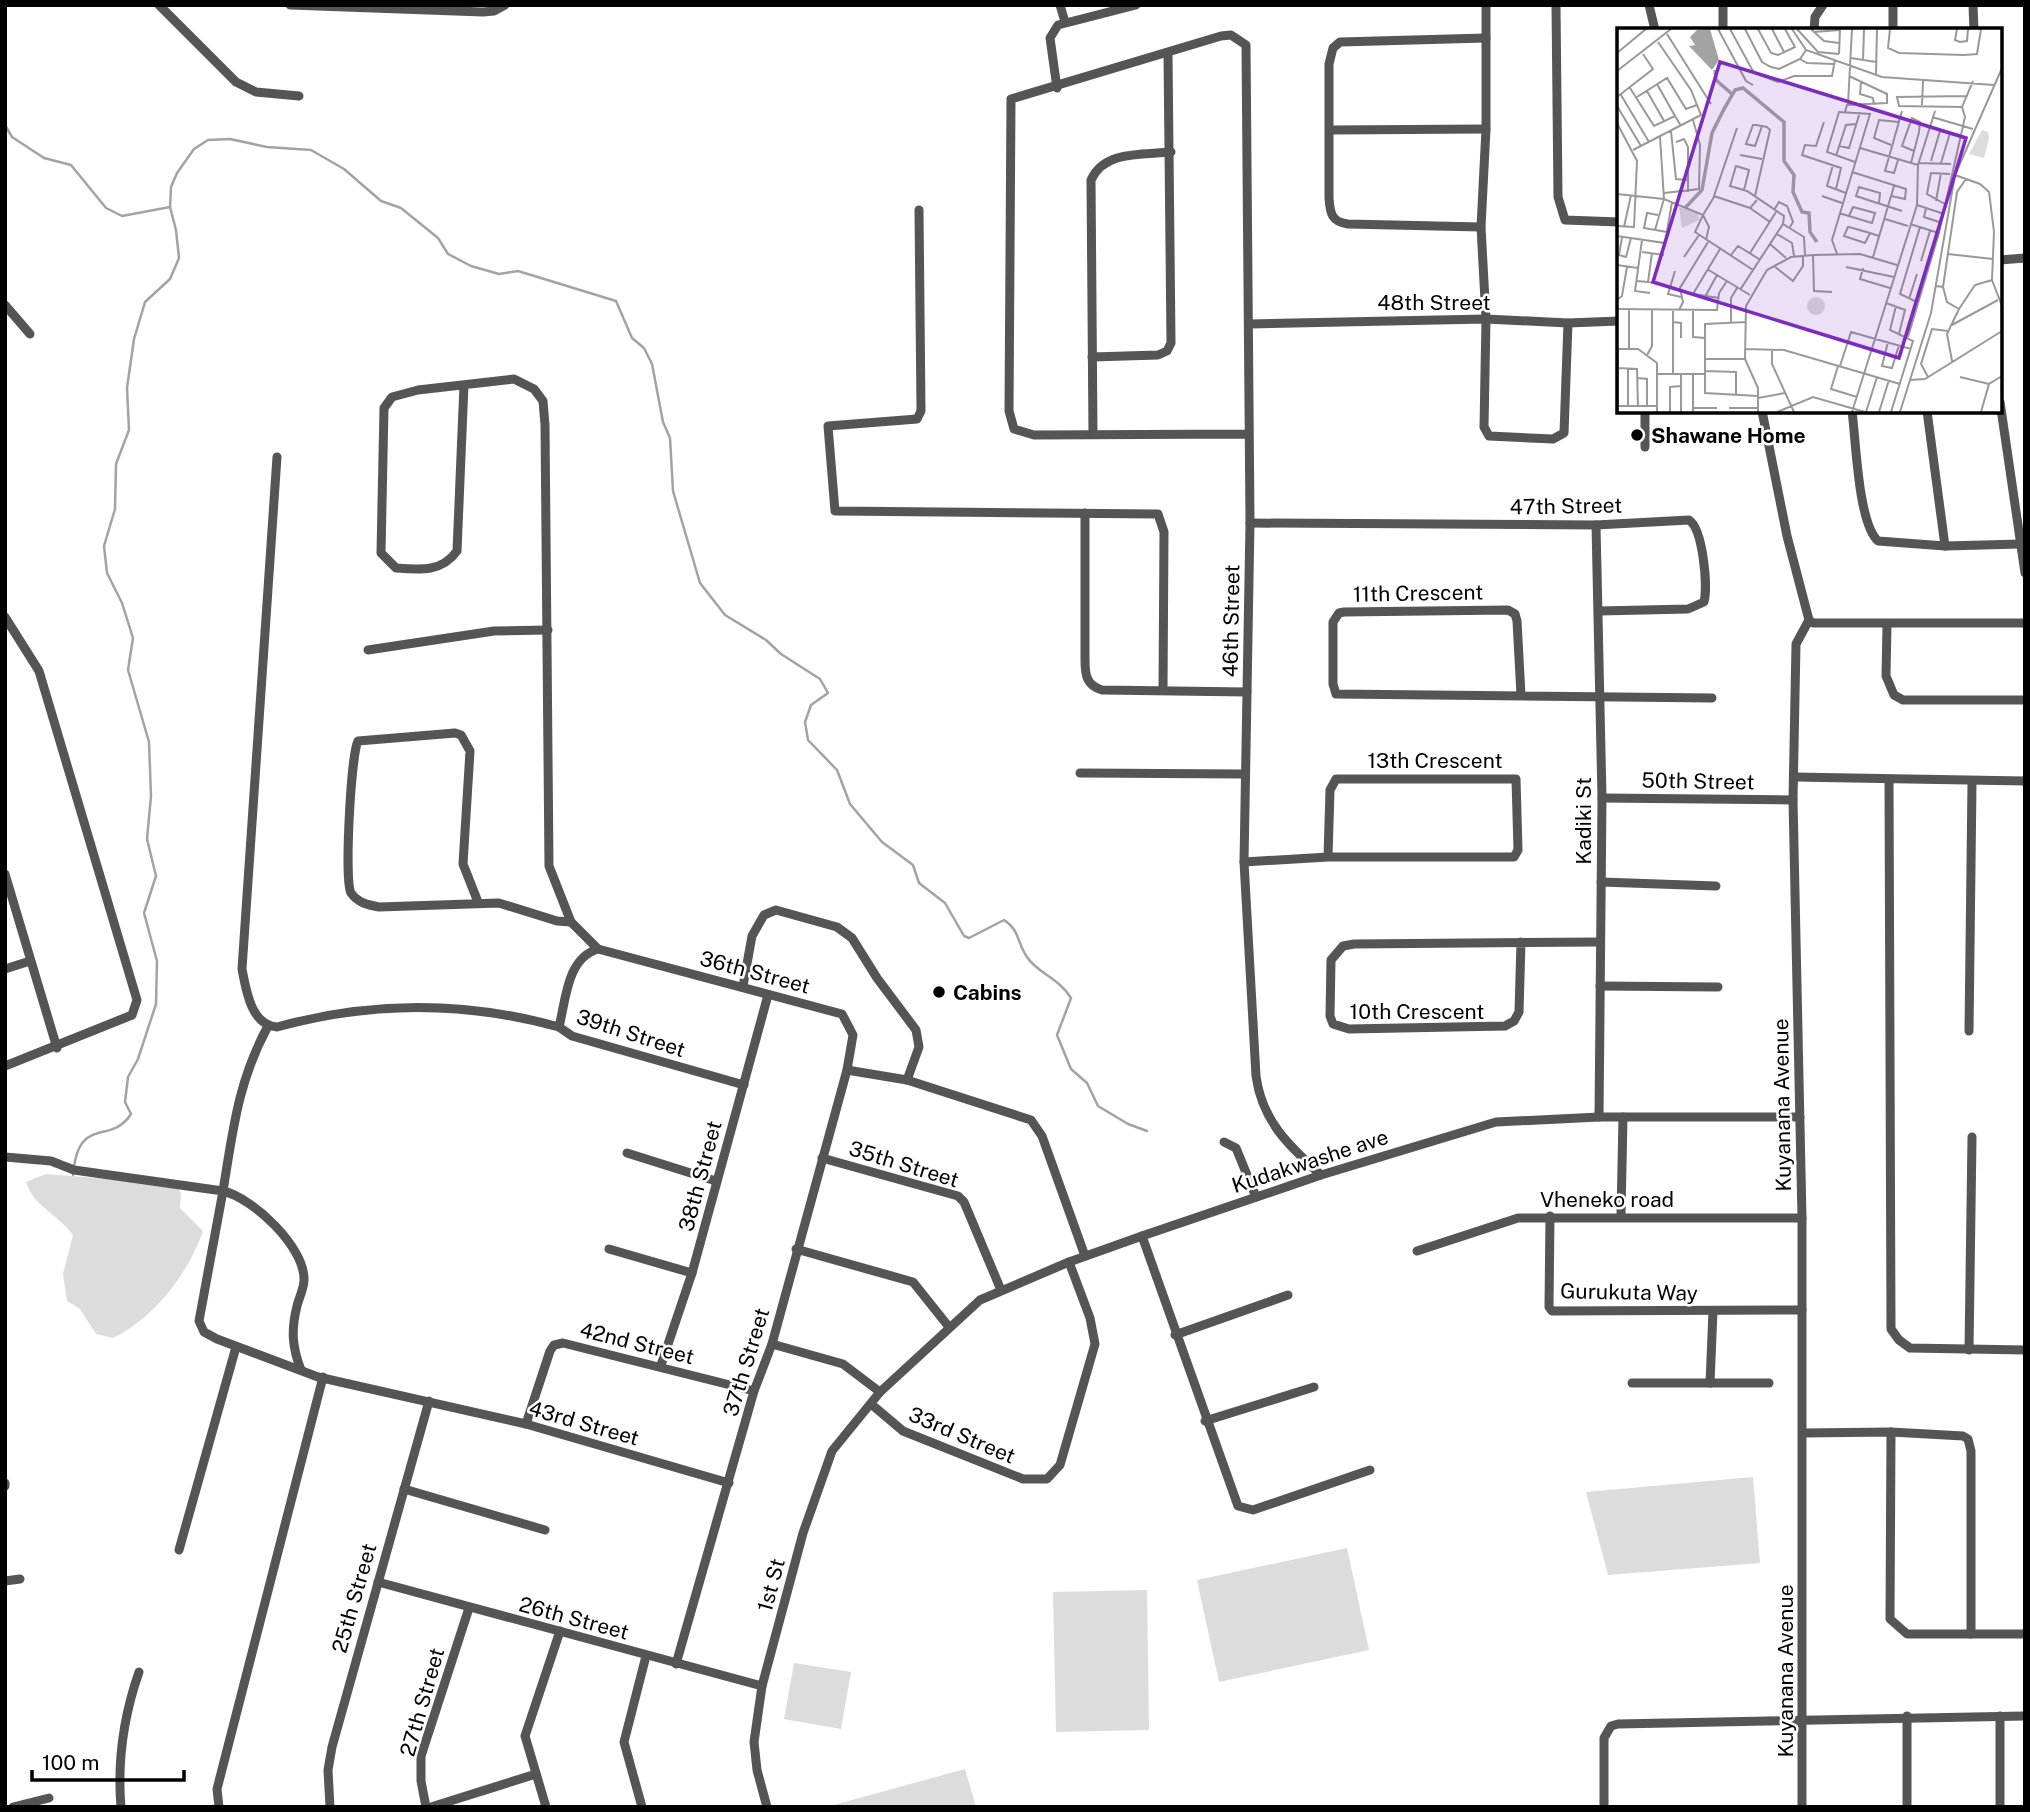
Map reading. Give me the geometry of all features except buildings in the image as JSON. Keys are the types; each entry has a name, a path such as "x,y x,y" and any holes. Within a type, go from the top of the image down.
{"street":[{"path":"159,5 236,82 256,92 299,96"},
{"path":"290,5 484,12 494,11 505,5"},
{"path":"1060,5 1065,22"},
{"path":"1057,88 1050,38 1058,25 1136,5"},
{"path":"1486,5 1486,129 1481,227 1486,319 1485,432 1489,436 1553,439 1564,433 1568,323"},
{"path":"1556,5 1558,197 1561,214 1565,220 1577,222 1617,222"},
{"path":"1649,5 1655,28"},
{"path":"1723,5 1723,28"},
{"path":"1814,28 1815,17 1823,5"},
{"path":"1892,28 1893,5"},
{"path":"1973,5 1974,28"},
{"name":"46th Street","path":"1168,54 1221,36 1231,35 1246,45 1250,523 1243,774 1244,862 1260,1099 1266,1113 1289,1145 1321,1175"},
{"path":"1481,227 1338,223 1330,209 1329,55 1340,42 1486,38"},
{"path":"1092,357 1158,355 1167,351 1171,343 1168,54 1057,88 1011,99 1010,421 1014,429 1024,434 1248,434"},
{"path":"1331,130 1486,129"},
{"path":"1093,434 1091,180 1102,163 1112,159 1171,152"},
{"path":"919,210 920,411 916,419 828,426 835,511 1158,514 1164,532 1163,690"},
{"path":"2002,260 2025,258"},
{"path":"5,305 30,334"},
{"name":"48th Street","path":"1250,324 1486,319 1568,323 1617,321"},
{"path":"464,385 457,551 449,563 437,568 396,568 381,553 379,542 384,408 392,397 418,390 514,379 534,389 543,401 550,866 571,922 598,949"},
{"path":"1646,413 1646,447"},
{"path":"1762,413 1787,536 1809,620 1813,623 2025,623"},
{"path":"1852,413 1871,535 1889,544 2021,544"},
{"path":"1927,413 1945,545"},
{"path":"2002,413 2025,573"},
{"path":"277,457 242,969 246,993 260,1020 268,1026 277,1027 347,1010 466,1007 509,1013 559,1027"},
{"path":"1085,513 1087,680 1092,687 1102,691 1247,692"},
{"name":"47th Street","path":"1250,523 1596,525 1689,520 1700,537 1706,594 1704,602 1688,608 1599,611"},
{"name":"Kadiki St","path":"1596,525 1602,798 1599,1117"},
{"name":"11th Crescent","path":"1521,695 1517,621 1515,614 1508,610 1344,612 1339,613 1333,622 1333,684 1336,694 1712,698"},
{"path":"5,617 39,671 137,1000 132,1015 57,1048 5,1066"},
{"name":"Kuyanana Avenue","path":"1802,1807 1802,1217 1793,800 1796,644 1809,620"},
{"path":"1887,624 1886,676 1894,695 1903,700 2025,700"},
{"path":"368,650 494,631 548,630"},
{"path":"478,902 463,864 470,751 468,743 455,733 358,741 347,862 351,892 363,904 379,907 499,903 557,921 571,922"},
{"path":"1080,773 1243,774"},
{"path":"1794,777 2025,781"},
{"name":"13th Crescent","path":"1244,862 1328,857 1514,858 1518,850 1516,779 1336,779 1331,785 1328,857"},
{"path":"1889,779 1891,1329 1899,1340 1910,1348 2025,1350"},
{"path":"1969,1031 1972,782"},
{"name":"50th Street","path":"1602,798 1793,800"},
{"path":"5,874 57,1048"},
{"path":"1601,882 1716,886"},
{"path":"743,986 752,936 764,915 776,910 837,927 852,938 877,978 916,1030 919,1047 907,1080"},
{"name":"10th Crescent","path":"1521,942 1519,1012 1514,1021 1505,1026 1349,1029 1333,1024 1330,1016 1331,960 1343,946 1521,942 1599,942"},
{"name":"36th Street","path":"598,949 842,1014 853,1035 847,1070"},
{"name":"39th Street","path":"598,949 586,953 573,970 559,1027 572,1036 744,1085"},
{"path":"5,969 30,961"},
{"path":"1600,986 1717,987"},
{"name":"38th Street","path":"661,1365 692,1273 768,995"},
{"name":"43rd Street","path":"268,1026 250,1059 241,1088 199,1321 204,1332 236,1347 323,1377 526,1424 729,1483"},
{"path":"847,1070 907,1080 1031,1120 1042,1136 1084,1256"},
{"name":"37th Street","path":"676,1664 754,1391 772,1344 796,1248 847,1070"},
{"name":"Kudakwashe ave","path":"880,1392 980,1300 1000,1290 1084,1256 1256,1197 1496,1122 1599,1117 1800,1117"},
{"path":"1621,1215 1623,1118"},
{"path":"1969,1350 1972,1137"},
{"path":"1224,1142 1236,1148 1256,1197"},
{"path":"627,1153 716,1181"},
{"path":"5,1157 51,1161 74,1170 223,1191 251,1203 271,1221 300,1262 304,1279 291,1340 301,1370"},
{"name":"35th Street","path":"822,1158 958,1196 964,1202 1000,1290"},
{"name":"Vheneko road","path":"1417,1251 1503,1221 1549,1216 1802,1217"},
{"name":"Gurukuta Way","path":"1549,1216 1549,1307 1552,1311 1802,1310"},
{"path":"1142,1236 1205,1420 1238,1506 1245,1511 1370,1470"},
{"path":"796,1248 913,1282 949,1327"},
{"path":"608,1249 692,1273"},
{"name":"33rd Street","path":"871,1404 903,1431 1023,1479 1047,1479 1060,1465 1095,1344 1090,1318 1069,1262"},
{"path":"1175,1335 1288,1295"},
{"path":"1710,1383 1713,1311"},
{"name":"42nd Street","path":"526,1424 554,1345 563,1343 661,1365 754,1391"},
{"path":"772,1344 843,1364 880,1392"},
{"path":"179,1550 236,1347"},
{"path":"219,1807 216,1796 220,1776 323,1377"},
{"path":"1632,1383 1769,1383"},
{"path":"1205,1420 1314,1387"},
{"name":"1st St","path":"767,1807 754,1742 762,1686 821,1479 838,1441 880,1392"},
{"name":"25th Street","path":"330,1807 329,1759 429,1401"},
{"path":"1803,1433 1891,1432 1963,1436 1970,1444 1970,1634"},
{"path":"1891,1432 1890,1619 1907,1634 2025,1634"},
{"path":"404,1489 545,1530"},
{"path":"5,1581 20,1578"},
{"name":"26th Street","path":"377,1582 762,1686"},
{"name":"27th Street","path":"428,1807 421,1781 421,1756 469,1608"},
{"path":"546,1807 524,1736 560,1631"},
{"path":"642,1807 624,1742 646,1656"},
{"path":"121,1807 119,1786 125,1712 139,1672"},
{"path":"1906,1807 1907,1716"},
{"path":"2000,1716 2000,1807"},
{"path":"1604,1807 1604,1738 1611,1727 1802,1718 2025,1716"},
{"path":"428,1807 536,1774"},
{"path":"13,1807 49,1798"}],"shaded area":[{"path":"46,1174 174,1184 181,1193 180,1208 203,1231 188,1263 168,1293 142,1319 113,1338 96,1334 80,1309 67,1301 63,1274 73,1235 34,1198 26,1182"},
{"path":"1753,1477 1760,1563 1608,1575 1586,1492"},
{"path":"1347,1548 1369,1650 1219,1682 1197,1580"},
{"path":"1147,1590 1149,1730 1056,1732 1053,1592"},
{"path":"794,1663 851,1672 841,1729 784,1719"},
{"path":"965,1769 976,1807 830,1807 830,1806"}],"waterway":[{"path":"5,125 12,137 44,158 71,165 106,208 122,216 170,207"},
{"path":"73,1175 81,1144 88,1137 123,1123 131,1114 125,1102 128,1077 138,1059 156,1004 157,961 144,913 156,876 147,839 151,796 149,742 128,670 133,638 122,603 107,573 104,546 115,509 116,464 129,430 127,388 134,339 145,302 170,279 179,258 170,207 171,187 177,173 194,149 208,140 230,139 267,147 311,150 344,169 381,201 401,208 438,238 448,254 471,266 499,274 518,271 616,301 632,338 644,348 652,364 663,422 670,438 673,491 700,583 725,615 766,640 781,654 820,679 828,693 811,705 805,722 808,740 837,770 850,804 882,842 913,865 919,883 945,903 964,936 969,938 1004,920 1013,928 1031,962 1060,985 1071,998 1057,1035 1071,1069 1087,1083 1098,1106 1128,1124 1147,1131"}],"place":[{"name":"Shawane Home","path":"1637,435"},
{"name":"Cabins","path":"939,992"}]}
